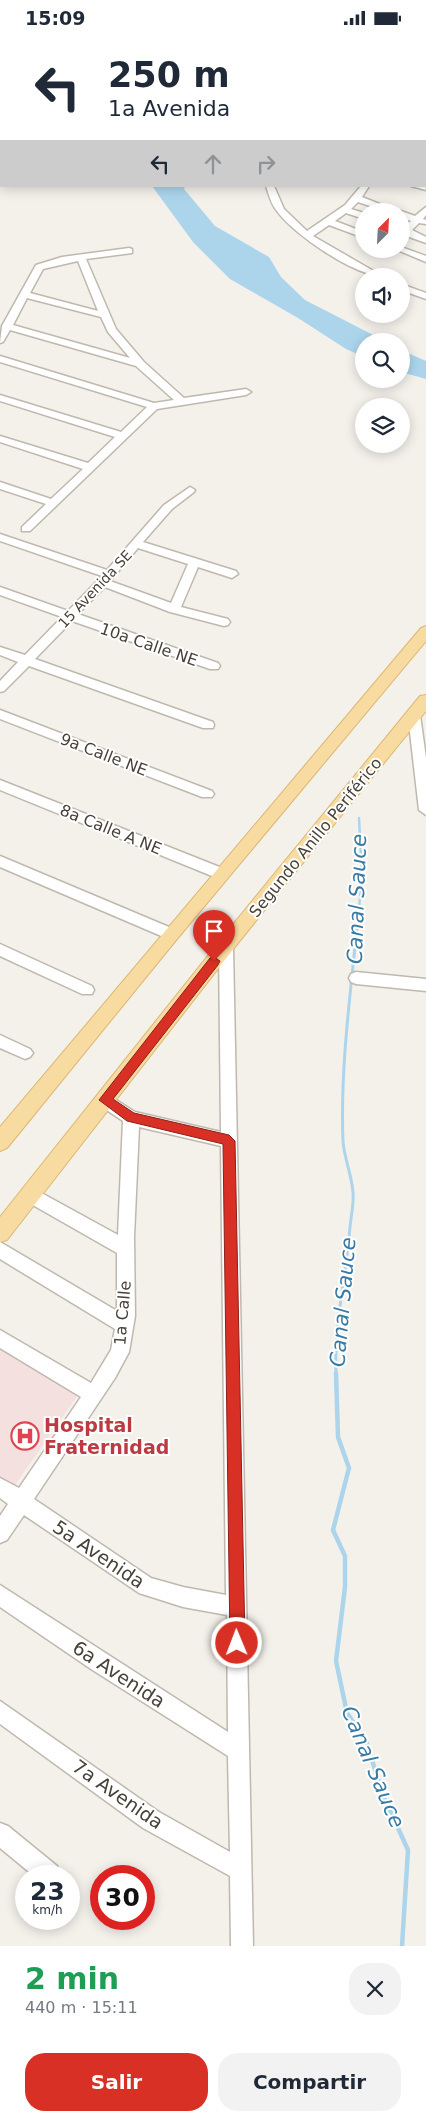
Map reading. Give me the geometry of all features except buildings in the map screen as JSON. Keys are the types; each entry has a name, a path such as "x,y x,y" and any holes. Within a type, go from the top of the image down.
{"main road":[{"path":"0,1142 171,934 426,631"},
{"name":"Segundo Anillo Periférico","path":"0,1233 226,947 426,700"}],"street":[{"path":"270,187 280,210 308,235 344,259 362,268"},
{"path":"308,235 329,222 356,198 364,187"},
{"path":"356,198 371,203"},
{"path":"344,209 355,213"},
{"path":"410,228 422,221 426,211"},
{"path":"410,217 422,221"},
{"path":"329,222 355,231"},
{"path":"410,234 426,240"},
{"path":"0,340 26,295 39,267 46,264 129,251"},
{"path":"81,258 103,315 111,330 140,364 182,402"},
{"path":"410,290 426,296"},
{"path":"26,295 103,315"},
{"path":"7,326 140,364"},
{"path":"0,359 154,406 246,392"},
{"path":"0,397 122,436"},
{"path":"26,529 154,406"},
{"path":"0,439 89,467"},
{"path":"0,485 53,503"},
{"name":"15 Avenida SE","path":"0,688 106,579 168,507 190,490"},
{"path":"0,537 106,579 174,609 224,622"},
{"path":"137,544 232,574"},
{"path":"174,609 194,563"},
{"name":"10a Calle NE","path":"0,591 214,666"},
{"path":"0,651 208,725"},
{"name":"9a Calle NE","path":"0,713 207,794"},
{"path":"414,715 425,788 426,810"},
{"name":"8a Calle A NE","path":"0,785 222,874"},
{"path":"0,861 171,934"},
{"path":"226,947 242,1946"},
{"path":"0,950 87,990"},
{"path":"356,979 426,985"},
{"path":"0,1041 25,1053"},
{"path":"105,1100 131,1118 229,1141"},
{"name":"1a Calle","path":"0,1533 94,1395 120,1352 124,1325 131,1118"},
{"path":"30,1195 126,1249"},
{"path":"0,1250 124,1325"},
{"path":"0,1338 94,1395"},
{"name":"5a Avenida","path":"0,1487 146,1586 183,1597 237,1607"},
{"name":"6a Avenida","path":"0,1595 98,1662 239,1751"},
{"name":"7a Avenida","path":"0,1711 152,1820 241,1870"},
{"path":"0,1835 38,1865"}],"shaded area":[{"name":"Hospital Fraternidad","path":"0,1343 80,1392 13,1488 0,1479"}],"water":[{"path":"153,187 185,187 184,189 215,226 269,257 281,277 305,300 369,333 355,333 355,353 230,279 193,242"},
{"path":"410,354 426,361 426,379 410,375"}],"waterway":[{"name":"Canal Sauce","path":"358,918 362,877 359,818"},
{"name":"Canal Sauce","path":"336,1373 338,1319 353,1201 343,1141 342,1113 347,1029 358,917"},
{"name":"Canal Sauce","path":"336,1373 338,1437 349,1468 333,1530 345,1556 345,1587 336,1661 347,1713 366,1741 383,1795 408,1850 402,1946"}],"place":[{"name":"Hospital Fraternidad","path":"25,1436"}],"route":[{"path":"214,961 105,1100 131,1118 229,1141 237,1643"}]}
